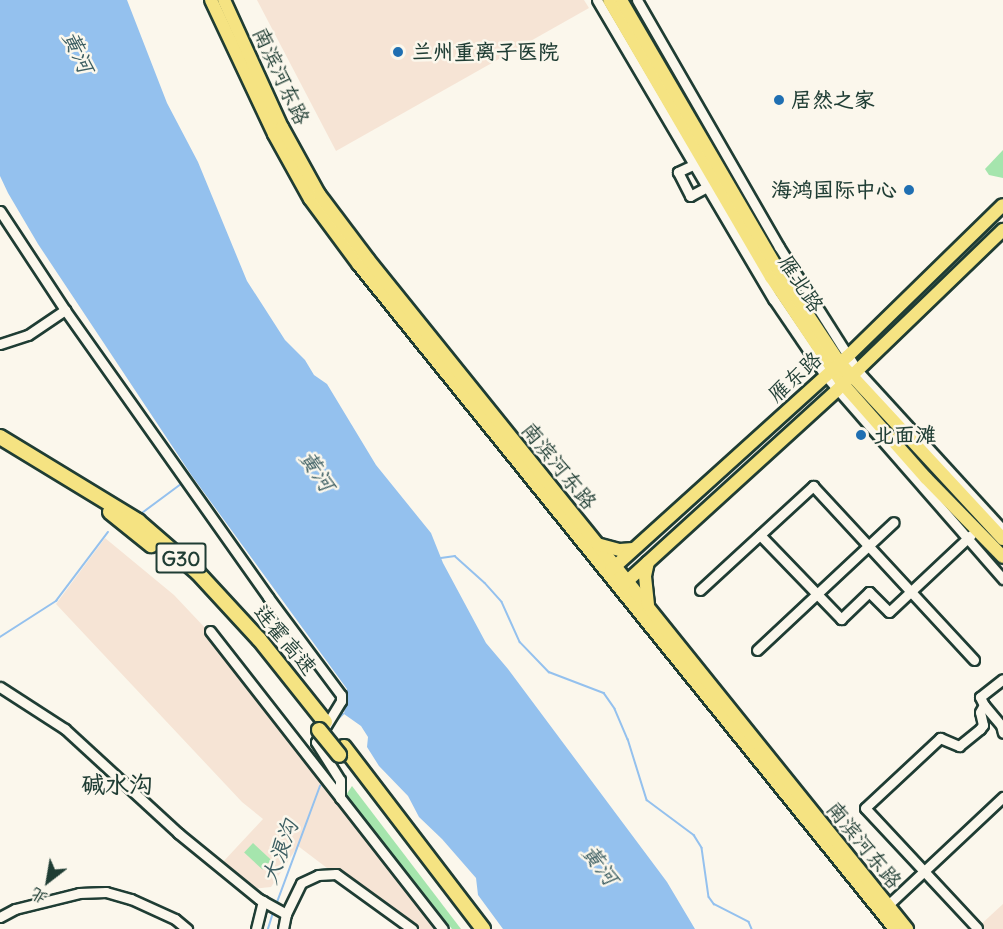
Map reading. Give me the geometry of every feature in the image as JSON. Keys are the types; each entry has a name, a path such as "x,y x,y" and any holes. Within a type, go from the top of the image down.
{"highway":[{"name":"连霍高速","path":"0,437 138,521 198,573 260,639 471,929"},
{"name":"连霍高速","path":"0,446 102,507 142,537 208,594 322,726"},
{"name":"连霍高速","path":"341,751 483,929"}],"main road":[{"name":"南滨河东路","path":"211,0 274,134 310,199 359,266 448,366 597,544 611,569"},
{"name":"南滨河东路","path":"224,0 282,127 319,194 448,366 901,928"},
{"name":"雁北路","path":"609,0 712,185 771,277 846,380 926,478 1003,557"},
{"name":"雁北路","path":"621,0 836,366"},
{"name":"雁东路","path":"611,569 836,366 1003,205"},
{"name":"雁东路","path":"624,584 846,380 1003,230"},
{"name":"雁北路","path":"846,380 1003,539"},
{"path":"597,544 620,550 633,549"},
{"path":"648,562 645,576 648,607"},
{"name":"南滨河东路","path":"624,584 648,607 888,905 901,928"}],"street":[{"path":"597,0 695,164 712,185 690,196 678,172 695,164"},
{"path":"637,0 779,247 836,366 967,539 1003,579"},
{"path":"0,211 65,310 268,597 341,694 341,701 316,742 340,780 337,795"},
{"path":"0,344 28,335 65,310"},
{"path":"846,380 1003,530"},
{"path":"700,590 813,486 974,660"},
{"path":"757,650 894,522"},
{"path":"760,535 841,619 869,592 889,612 977,529"},
{"path":"210,631 443,929"},
{"path":"1003,679 980,697 1001,724 1003,733"},
{"path":"0,687 65,729 178,833 265,903 283,912"},
{"path":"977,927 865,808 940,738 959,746 980,729 983,725 980,712 984,705"},
{"path":"888,905 1003,797"},
{"path":"283,929 283,912 301,883 318,875 336,874 412,929"},
{"path":"0,918 15,909 79,893 106,892 131,899 175,920 187,929"},
{"path":"256,929 265,903"}],"shaded area":[{"name":"兰州重离子医院","path":"257,0 584,0 589,8 336,151"},
{"path":"105,538 174,595 242,667 445,929 412,929 366,892 327,868 298,846 271,887 252,889 222,863 263,819 242,802 56,604"},
{"path":"1003,904 1003,929 976,929 977,928"}],"green space":[{"path":"1003,150 1003,178 989,175 985,169"},
{"path":"352,786 461,929 452,929 346,795"},
{"path":"253,843 271,860 262,870 244,853"}],"water":[{"name":"黄河","path":"0,0 127,0 167,103 198,162 247,281 285,340 305,360 314,375 327,384 376,465 431,533 443,563 486,643 508,669 667,882 695,929 503,929 478,895 476,878 419,817 408,796 379,766 367,747 368,737 361,726 344,714 347,689 192,476 38,244 8,193 0,176"}],"waterway":[{"path":"142,513 181,484"},
{"path":"0,637 56,601 108,532"},
{"path":"441,558 455,556 485,583 502,602 520,642 549,672 604,693 615,709 628,739 647,800 694,835 702,848 709,897 714,904 749,922 752,929"},
{"name":"大浪沟","path":"333,724 343,714"},
{"name":"大浪沟","path":"276,905 320,786"},
{"name":"大浪沟","path":"268,929 273,913"}],"place":[{"name":"兰州重离子医院","path":"398,52"},
{"name":"居然之家","path":"779,100"},
{"name":"海鸿国际中心","path":"909,190"},
{"name":"北面滩","path":"861,435"}],"district":[{"name":"碱水沟","path":"117,785"}]}
